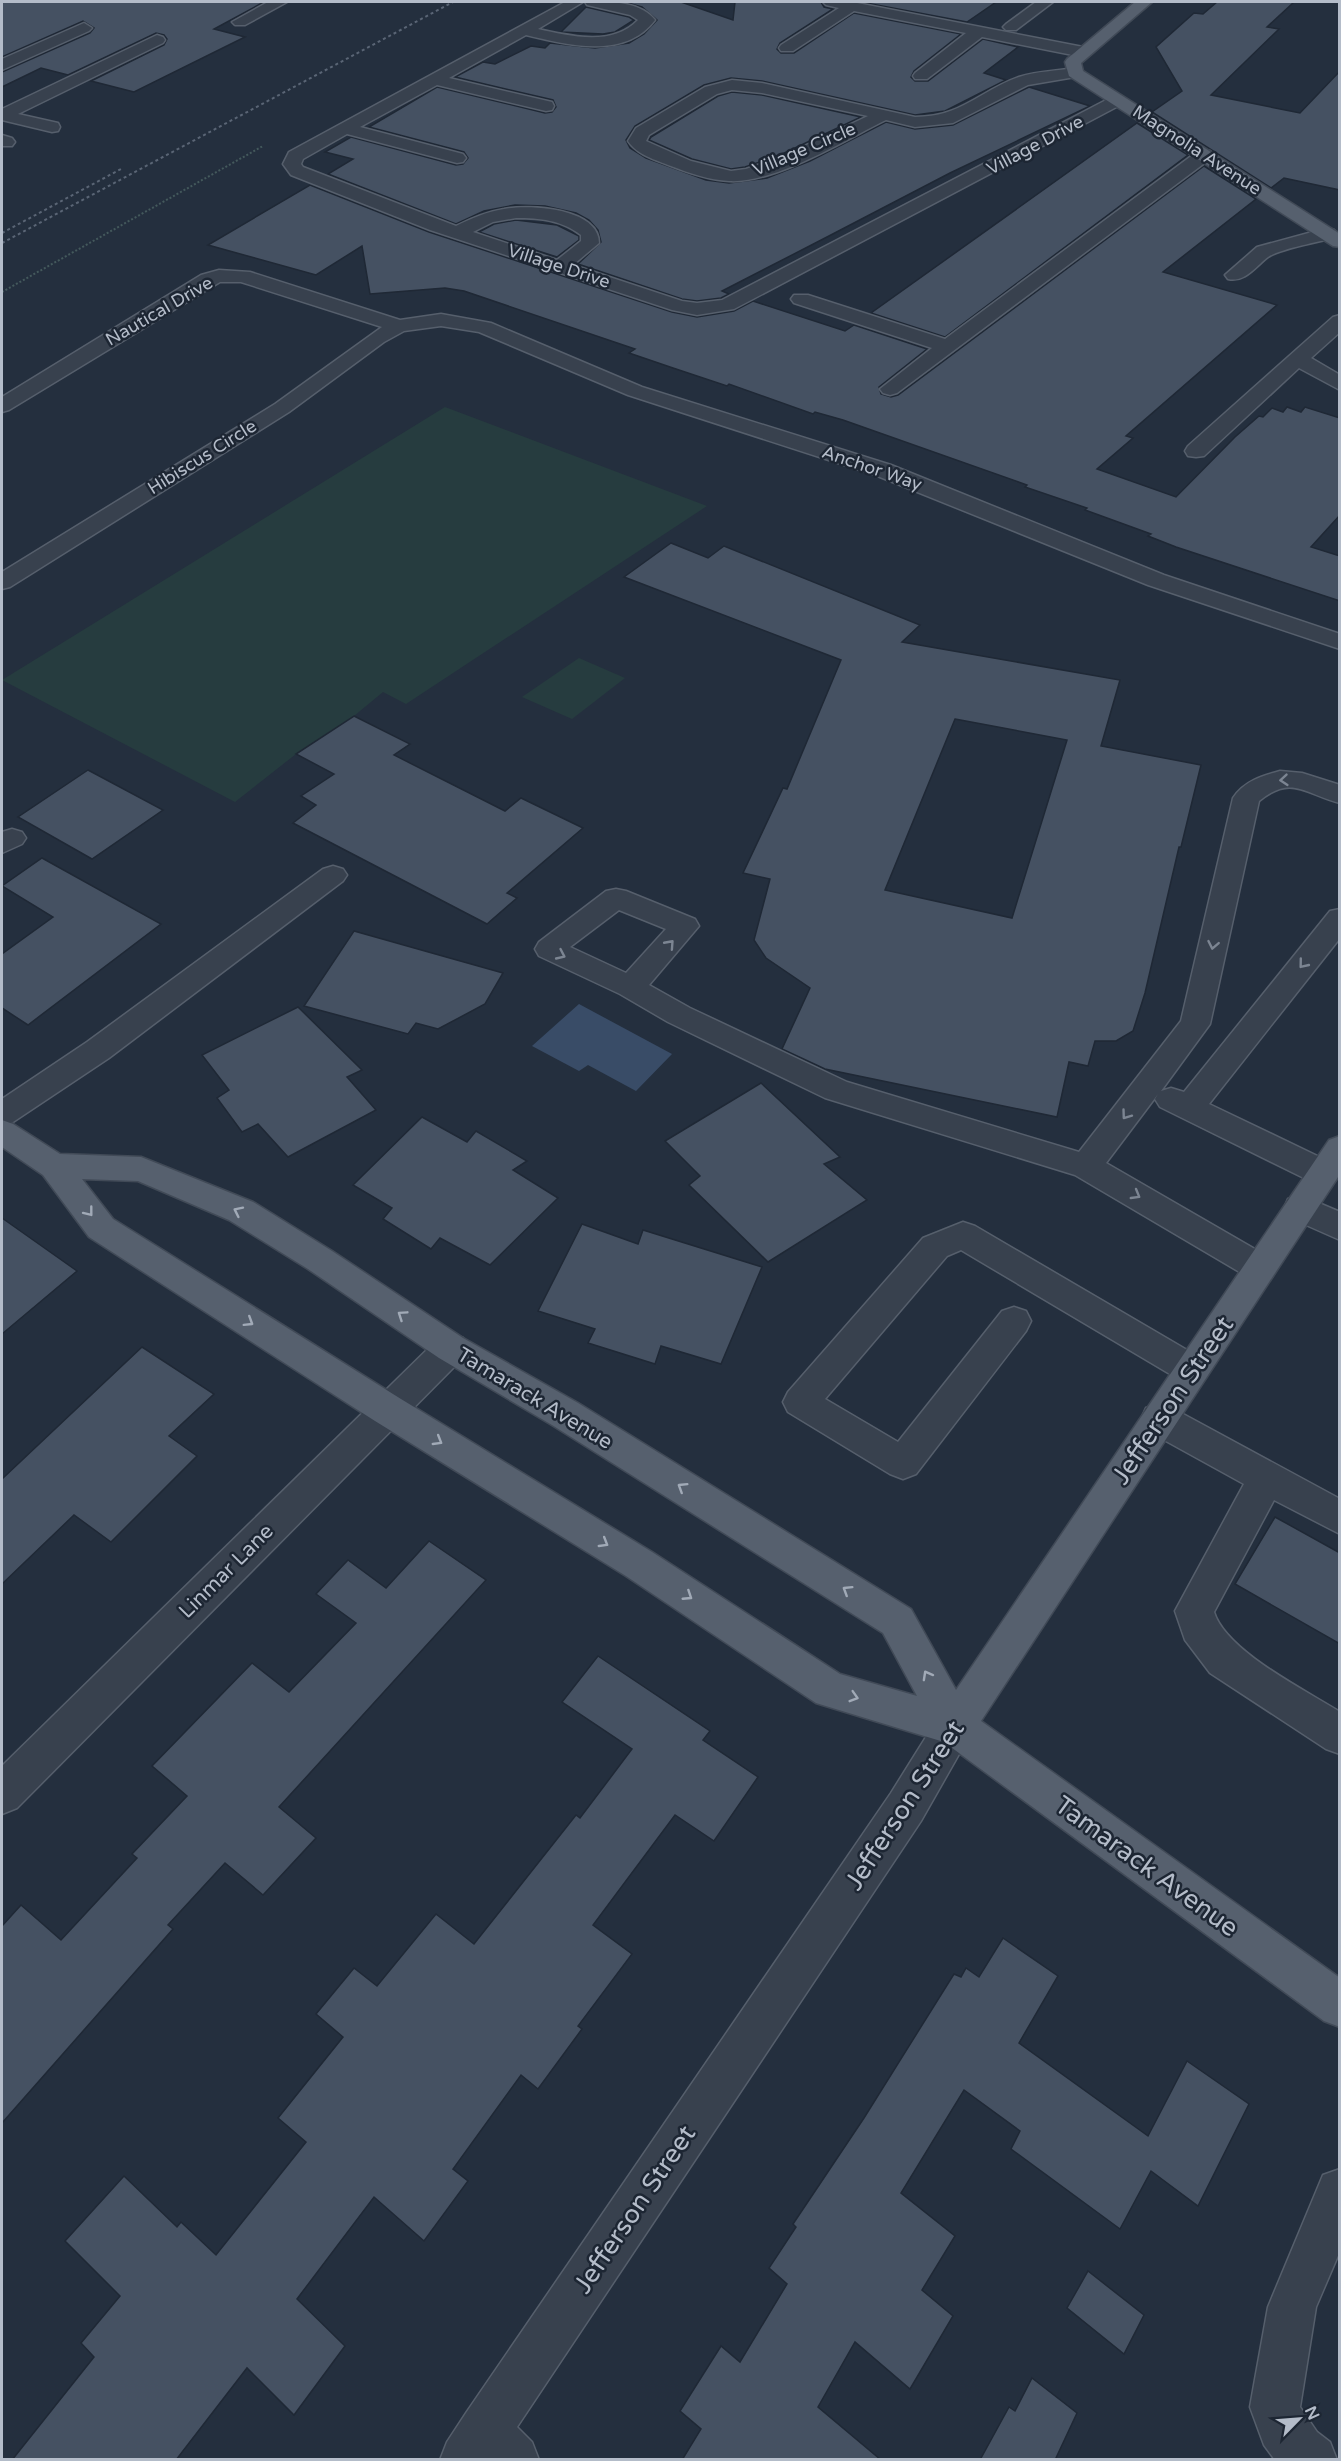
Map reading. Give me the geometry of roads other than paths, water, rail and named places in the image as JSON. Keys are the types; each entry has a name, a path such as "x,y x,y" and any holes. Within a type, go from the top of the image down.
{"main road":[{"path":"1075,73 1073,62 1144,2"},
{"name":"Magnolia Avenue","path":"1075,73 1336,239"},
{"name":"Tamarack Avenue","path":"2,1132 54,1166 101,1228 388,1410 639,1564 830,1690 955,1726 1340,2005"},
{"name":"Jefferson Street","path":"955,1726 1331,1160"},
{"name":"Tamarack Avenue","path":"54,1166 141,1169 240,1211 320,1260 451,1348 565,1414 897,1621 955,1726"}],"street":[{"path":"240,22 279,2"},
{"name":"Village Drive","path":"575,2 295,156 292,164 297,171 457,233 679,306 697,309 727,305 1119,100"},
{"path":"523,30 567,40 596,42 634,34 646,20 635,12 592,2"},
{"path":"831,2 1083,52"},
{"path":"1011,27 1045,2"},
{"path":"787,48 852,6"},
{"path":"2,65 84,28"},
{"path":"921,76 979,32"},
{"path":"2,115 157,40"},
{"name":"Village Circle","path":"884,114 770,167 731,176 710,172 648,150 640,146 638,141 642,132 701,95 711,90 732,86 762,88 884,114 915,122 930,122 953,118 1024,81 1075,73"},
{"path":"434,78 546,106"},
{"path":"2,115 52,127"},
{"path":"344,128 457,158"},
{"path":"890,389 1204,155"},
{"path":"457,233 491,217 517,213 545,213 582,225 590,233 590,243 560,267"},
{"path":"1235,275 1264,251 1336,239"},
{"name":"Nautical Drive","path":"2,406 208,279 219,276 243,276 399,326"},
{"path":"801,299 947,346"},
{"name":"Anchor Way","path":"399,326 441,320 484,327 635,391 883,470 1156,580 1340,642"},
{"path":"1196,451 1340,321"},
{"name":"Hibiscus Circle","path":"2,582 282,408 377,338 399,326"},
{"path":"1298,359 1340,384"},
{"path":"1086,1166 1195,1024 1246,798 1260,785 1285,778 1307,781 1340,795"},
{"path":"2,1114 98,1050 333,875"},
{"path":"1189,1107 1340,918"},
{"path":"630,987 679,1016 836,1090 1086,1166 1260,1268"},
{"path":"1146,1087 1189,1107 1331,1160"},
{"path":"1300,1208 1340,1227"},
{"path":"1014,1321 903,1463 801,1402 935,1247 963,1235 1192,1370"},
{"name":"Linmar Lane","path":"2,1794 451,1348"},
{"path":"1159,1419 1340,1518"},
{"path":"1267,1477 1194,1611 1199,1627 1224,1660 1340,1736"},
{"name":"Jefferson Street","path":"488,2450 900,1817 955,1726"},
{"path":"1312,2460 1299,2450 1282,2427 1275,2407 1292,2307 1340,2192"}],"water":[{"path":"579,1004 672,1054 636,1091 588,1065 579,1071 532,1046"}],"railway":[{"path":"2,243 453,2"},
{"path":"2,233 121,169"}]}
